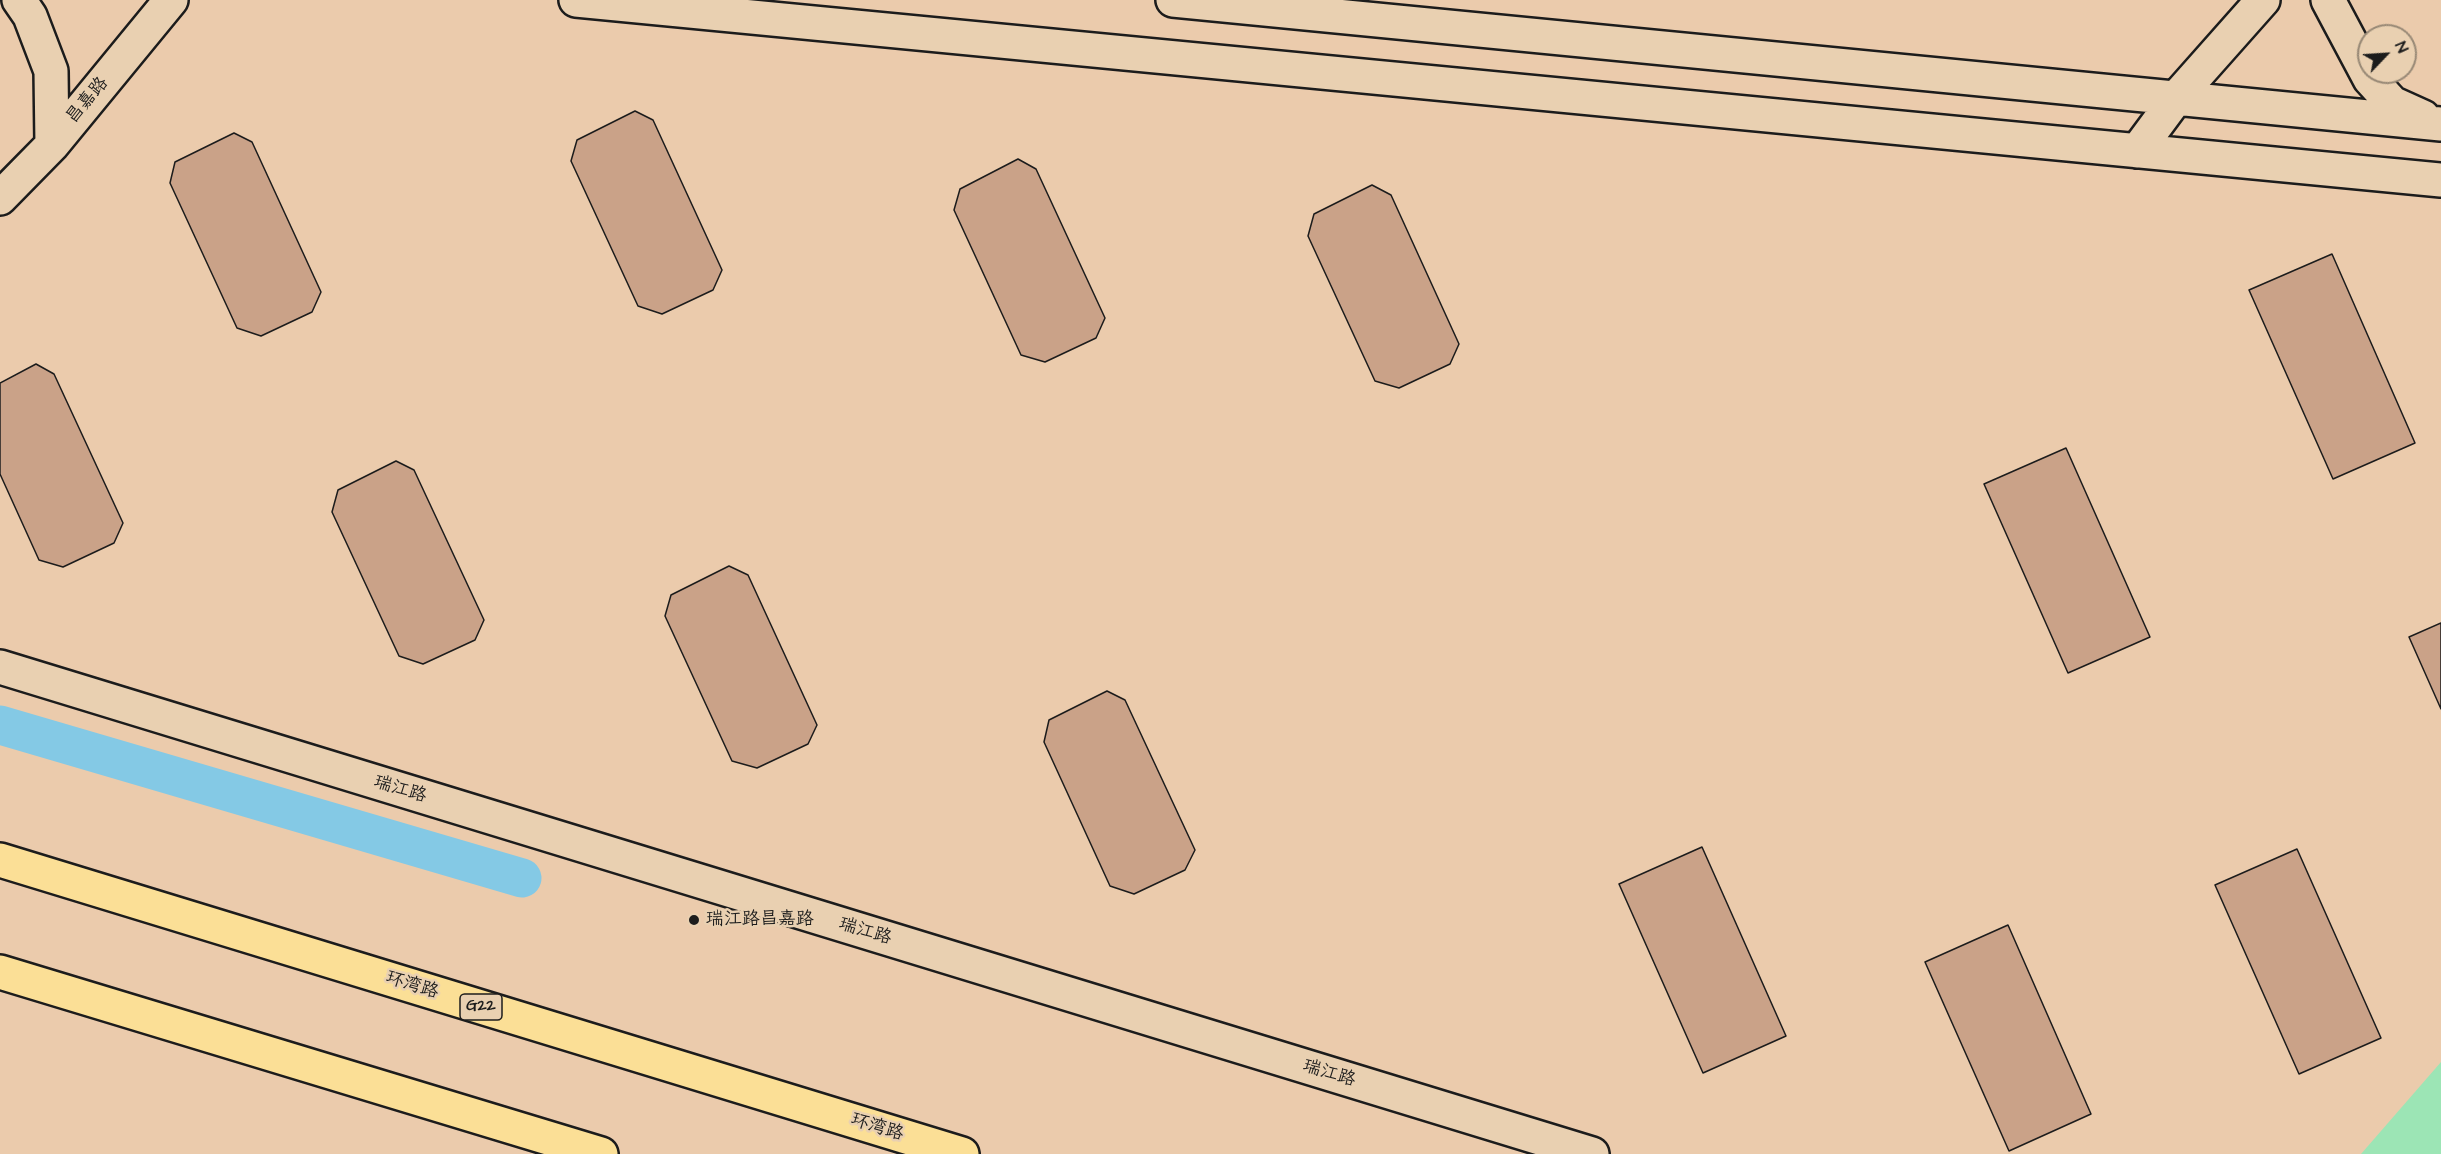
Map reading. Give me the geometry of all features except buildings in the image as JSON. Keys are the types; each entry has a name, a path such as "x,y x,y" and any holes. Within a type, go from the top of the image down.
{"highway":[{"name":"环湾路","path":"0,860 962,1154"},
{"path":"0,972 601,1154"}],"street":[{"path":"19,0 30,16 51,71 52,145"},
{"name":"昌嘉路","path":"0,198 52,145 171,0"},
{"path":"576,0 2441,180"},
{"path":"1173,0 2440,124"},
{"path":"2136,151 2177,98 2263,0"},
{"path":"2328,0 2370,79 2392,103 2440,124"},
{"name":"瑞江路","path":"0,667 1592,1154"}],"green space":[{"path":"2441,1062 2441,1154 2361,1154"}],"waterway":[{"path":"0,725 522,878"}],"place":[{"name":"瑞江路昌嘉路","path":"694,920"}]}
